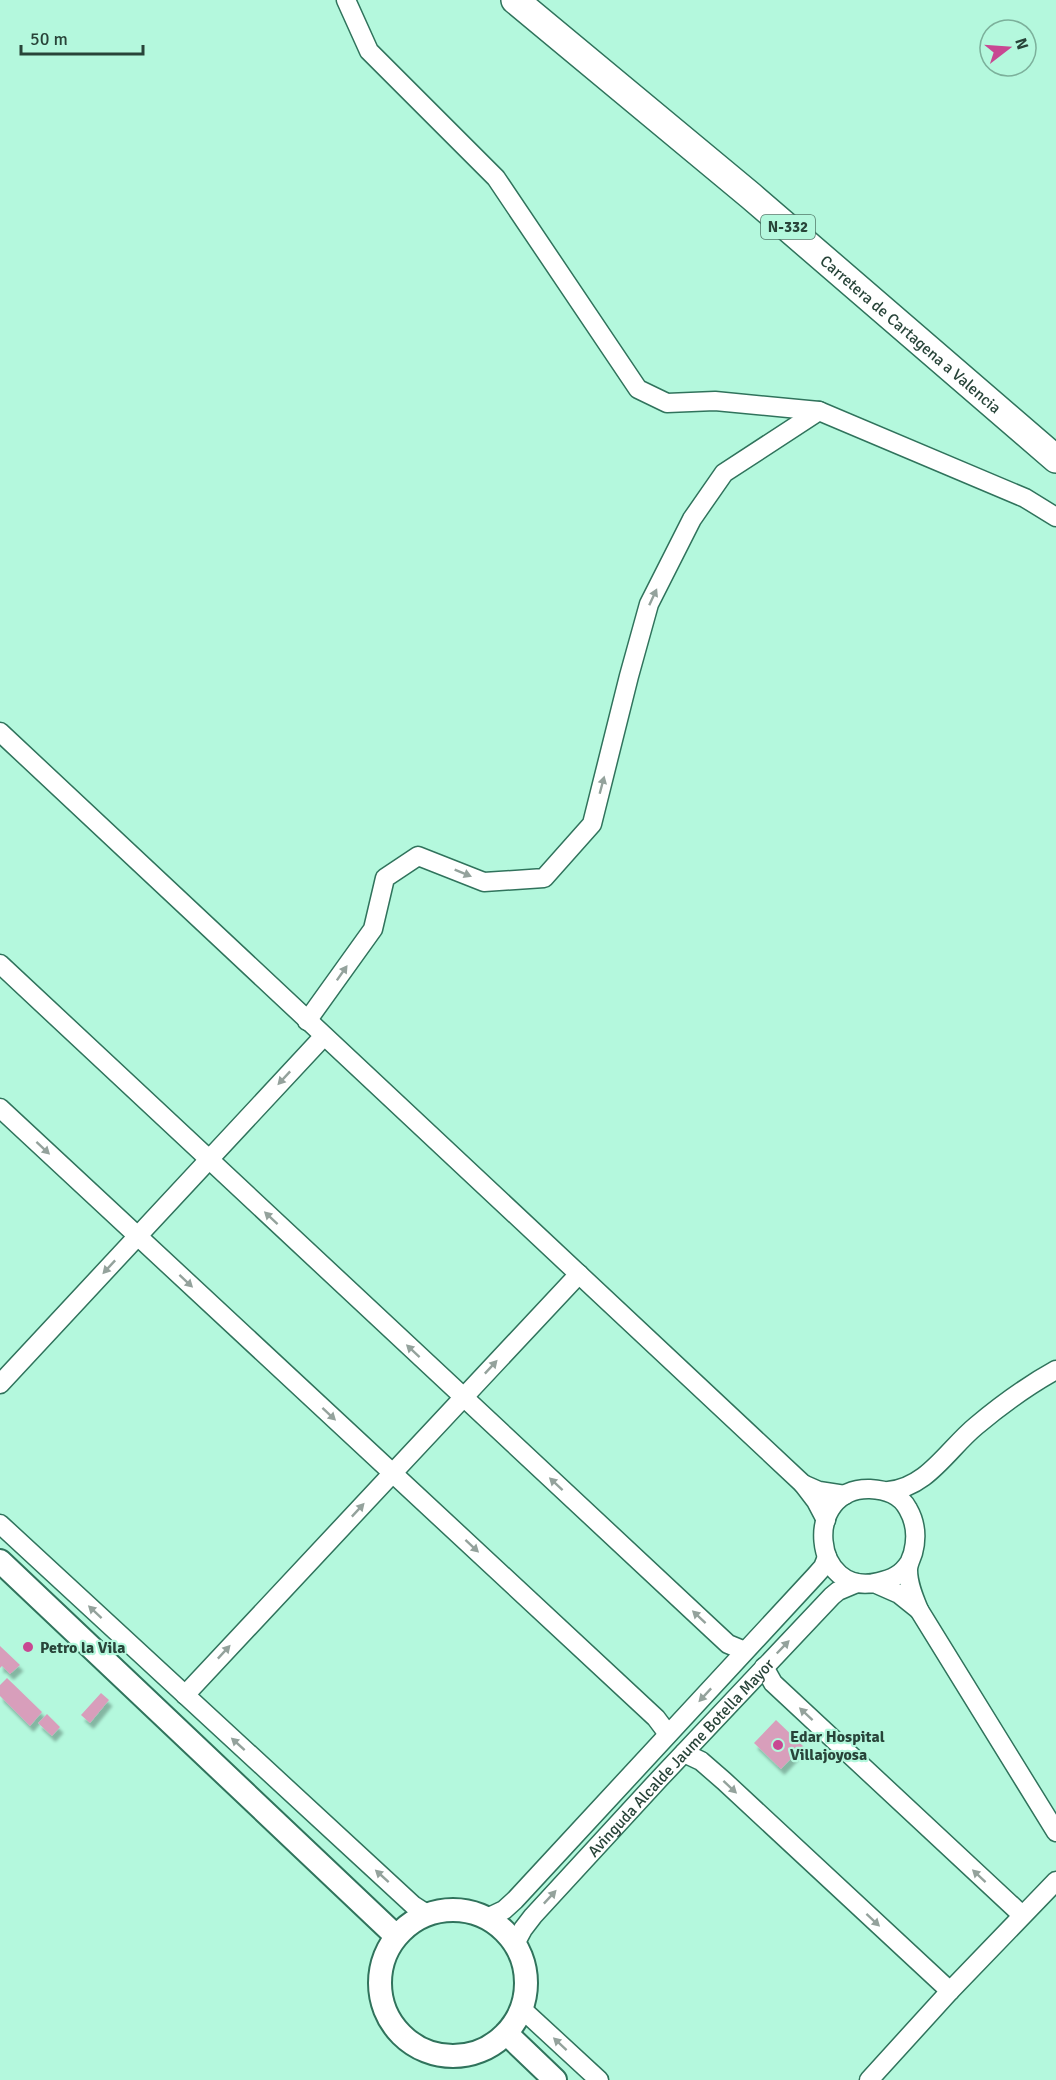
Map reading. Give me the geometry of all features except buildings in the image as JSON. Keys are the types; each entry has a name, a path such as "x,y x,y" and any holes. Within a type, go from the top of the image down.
{"highway":[{"name":"Carretera de Cartagena a Valencia","path":"516,0 752,196 1056,459"}],"main road":[{"path":"0,1561 396,1936"},
{"path":"450,1909 474,1912 487,1918 503,1929 516,1944 525,1971 526,1990 522,2008 506,2033 489,2047 468,2055 445,2056 424,2050 405,2038 390,2021 382,2000 380,1977 385,1955 396,1936 410,1923 427,1914 450,1909"},
{"path":"506,2033 555,2080"}],"street":[{"path":"346,0 369,51 496,178 638,389 667,403 715,401 819,411 1025,498 1056,517"},
{"path":"307,1021 374,928 385,878 418,856 484,882 544,878 592,824 649,604 692,519 724,473 819,411"},
{"path":"4,744 324,1035 803,1484 826,1520"},
{"path":"0,964 728,1644 745,1651"},
{"path":"0,1384 324,1035"},
{"path":"0,1108 656,1718 668,1734"},
{"path":"184,1695 579,1274"},
{"path":"919,1610 899,1594 841,1576 833,1569 823,1542 829,1511 837,1501 854,1490 888,1491 904,1487 927,1474 973,1428 1007,1401 1056,1370"},
{"path":"927,1474 919,1492 913,1518 916,1538 908,1572 919,1610 1056,1832"},
{"path":"803,1484 819,1491 845,1495"},
{"path":"888,1491 906,1506 913,1518"},
{"path":"0,1524 413,1905 427,1914"},
{"name":"Avinguda Alcalde Jaume Botella Mayor","path":"487,1918 504,1910 515,1900 815,1576 823,1567 827,1557"},
{"path":"865,1583 895,1577 909,1563"},
{"name":"Avinguda Alcalde Jaume Botella Mayor","path":"516,1944 523,1929 533,1916 764,1667 838,1591 865,1583"},
{"path":"764,1667 773,1683 1022,1915"},
{"path":"684,1753 701,1761 724,1781 950,1991"},
{"path":"869,2080 950,1991 1056,1881"},
{"path":"522,2008 599,2080"}],"place":[{"name":"Petro la Vila","path":"28,1647"},
{"name":"Edar Hospital Villajoyosa","path":"778,1745"}]}
